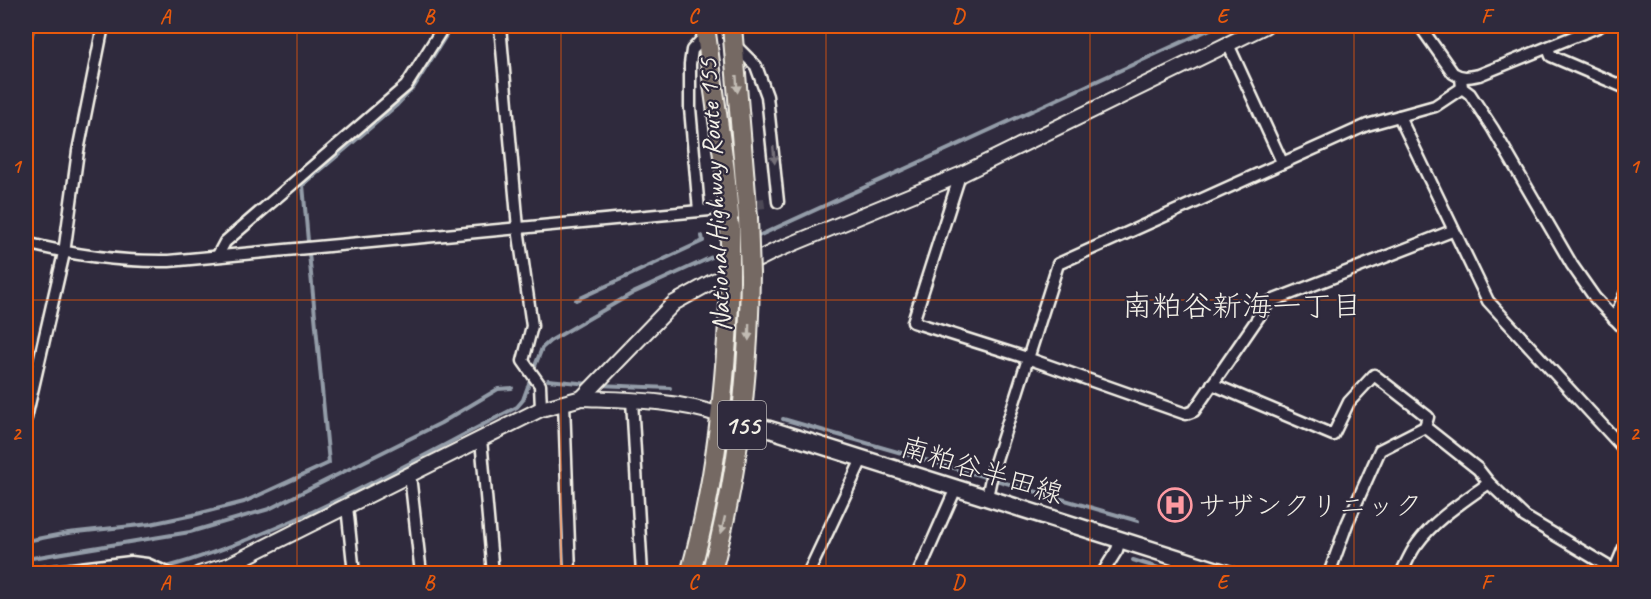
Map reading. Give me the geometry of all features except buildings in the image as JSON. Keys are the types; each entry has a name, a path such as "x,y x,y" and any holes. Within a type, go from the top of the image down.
{"highway":[{"name":"National Highway Route 155","path":"711,573 725,516 742,422 748,353 750,274 748,218 732,26"},
{"name":"National Highway Route 155","path":"690,573 715,466 727,354 730,282 730,226 706,30"}],"main road":[{"name":"南粕谷半田線","path":"720,415 1229,573"}],"street":[{"path":"26,418 64,253 78,151 103,26"},
{"path":"218,255 225,242 406,86 444,26"},
{"path":"500,26 518,228 532,326 524,361 540,385 541,409"},
{"path":"582,398 674,303 775,251 960,175 1265,26"},
{"path":"1420,26 1462,82 1499,138 1572,265 1595,298 1626,331"},
{"path":"987,497 993,469 1058,264 1367,125 1436,106 1462,82 1600,26"},
{"path":"26,243 64,253 140,262 169,261 705,210 690,108 690,64 692,50 706,30"},
{"path":"1228,44 1282,162"},
{"path":"734,45 756,66 767,96 778,201"},
{"path":"1548,48 1551,56 1626,88"},
{"path":"1399,116 1452,231 1488,301 1626,451"},
{"path":"960,175 913,322 1027,358 1186,414 1194,411 1269,302 1452,231"},
{"path":"1614,319 1626,292"},
{"path":"1212,384 1333,435 1349,402 1374,375 1428,417 1425,428 1380,450 1347,524 1329,573"},
{"path":"199,573 229,565 541,409 564,402 582,398 663,402 695,407 720,415"},
{"path":"632,400 642,573"},
{"path":"564,402 570,573"},
{"path":"1425,428 1478,469 1525,518 1613,572 1626,543"},
{"path":"481,439 493,573"},
{"path":"808,573 862,459"},
{"path":"410,475 421,573"},
{"path":"1401,573 1416,545 1426,533 1454,508 1489,483"},
{"path":"918,573 956,488"},
{"path":"347,506 354,573"},
{"path":"1102,573 1117,550 1120,540"},
{"path":"29,573 131,562 147,564 170,573"}],"water":[{"path":"26,26 35,26 30,51 32,71 27,131"}],"waterway":[{"path":"308,241 303,185 397,105 414,87 452,26"},
{"path":"754,238 1217,26"},
{"path":"576,300 703,241 702,236"},
{"path":"533,371 542,348 550,341 633,293 725,251"},
{"path":"26,541 68,533 150,524 244,502 329,463 309,253"},
{"path":"164,568 256,536 388,475 517,407 523,400 531,378"},
{"path":"548,380 589,384"},
{"path":"599,385 670,388"},
{"path":"26,559 190,532 269,509 441,423 498,389 512,388"},
{"path":"783,419 1138,521"},
{"path":"1133,560 1178,574"},
{"path":"143,574 154,570"}],"tunnel":[{"path":"710,210 765,203"}],"place":[{"name":"サザンクリニック","path":"1175,505"}],"district":[{"name":"南粕谷新海一丁目","path":"1242,306"}]}
